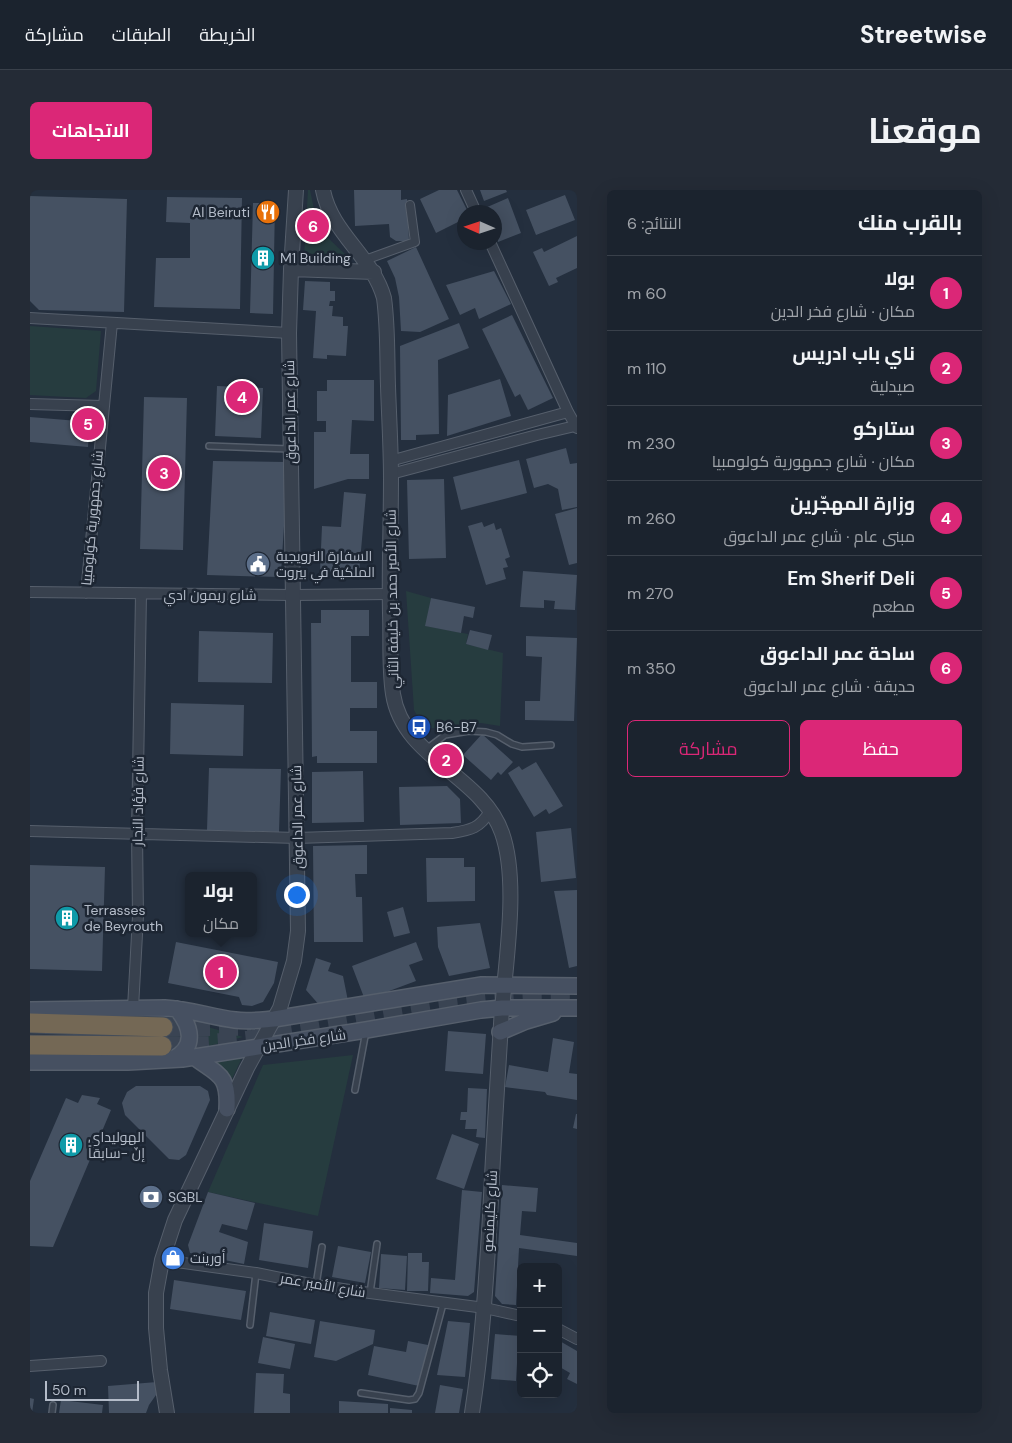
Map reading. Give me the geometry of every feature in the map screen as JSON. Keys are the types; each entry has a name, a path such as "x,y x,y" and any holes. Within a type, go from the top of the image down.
{"highway":[{"path":"30,1023 163,1026"},
{"path":"30,1045 168,1053"}],"main road":[{"name":"شارع فخر الدين","path":"30,1010 177,1008 237,1020 274,1019 482,984 577,986"},
{"path":"168,1053 183,1053 188,1046 188,1025 177,1008"},
{"name":"شارع فخر الدين","path":"30,1062 128,1062 168,1053 194,1057 502,1008 576,1008"},
{"path":"500,1032 526,1020 576,1008"},
{"path":"194,1057 214,1070 223,1079 227,1108"}],"street":[{"name":"شارع عمر الداعوق","path":"167,1413 156,1328 156,1293 162,1260 174,1220 227,1108 258,1046 274,1019 287,987 298,931 289,333 296,190"},
{"name":"شارع الأمير حمد بن خليفة الثاني","path":"322,190 330,214 374,272 381,287 386,310 391,468 390,594 394,701 403,722 415,739 490,811 502,834 508,861 509,918 502,1008"},
{"path":"466,190 473,205"},
{"path":"365,260 415,242 410,205"},
{"path":"391,468 537,434 576,427 494,250"},
{"path":"291,269 374,272"},
{"path":"30,318 289,333"},
{"name":"شارع جمهورية كولومبيا","path":"86,593 102,406 112,322"},
{"path":"30,404 102,406"},
{"path":"391,468 568,412"},
{"name":"شارع ريمون ادي","path":"30,592 292,595 390,594"},
{"name":"شارع فؤاد النجار","path":"134,1008 138,916 137,834 141,594"},
{"path":"30,831 297,838 452,833 468,831 477,827 490,811"},
{"name":"شارع كليمنصو","path":"472,1413 480,1364 485,1308 502,1008"},
{"name":"شارع الأمير عمر","path":"162,1260 256,1273 316,1285 444,1304 485,1308 517,1315"},
{"path":"562,1331 577,1339"},
{"path":"30,1366 101,1361"},
{"path":"162,1413 163,1393"}],"lane":[{"path":"210,446 290,449"},
{"path":"425,750 445,735 469,731 491,734 522,747 551,745"},
{"path":"355,1090 366,1030"},
{"path":"370,1293 377,1244"},
{"path":"316,1285 322,1247"},
{"path":"250,1325 256,1273"},
{"path":"361,1393 409,1400 415,1399 419,1393 444,1304"},
{"path":"52,1413 53,1405"}],"green space":[{"path":"308,190 310,190 315,214 327,237 347,256 346,261 308,262 304,257"},
{"path":"30,326 101,331 96,391 86,398 30,395"},
{"path":"406,591 431,598 426,626 468,634 466,644 503,653 500,726 481,723 424,729 414,710"},
{"path":"162,1019 175,1028 179,1038 174,1048 161,1056"},
{"path":"190,1022 243,1037 190,1051"},
{"path":"237,1055 241,1060 231,1081 211,1063"},
{"path":"353,1055 318,1216 208,1192 263,1065"}],"building":[{"path":"354,190 401,190 401,200 407,199 409,241 396,241 390,237 389,224 355,226"},
{"path":"439,190 457,190 464,205 457,205 457,222 436,233 420,199"},
{"path":"480,190 506,190 507,192 484,201"},
{"path":"565,195 575,220 536,235 526,210"},
{"path":"30,196 127,199 124,312 39,310 30,301"},
{"path":"167,197 242,198 240,309 154,307 156,258 190,258 190,223 166,222"},
{"path":"508,198 521,233 502,240 502,205 492,205"},
{"name":"M1 Building","path":"253,203 275,203 273,314 250,313"},
{"path":"577,236 577,268 556,278 558,282 549,286 533,252 542,248 544,252"},
{"path":"416,247 449,319 420,332 401,331 399,297 395,278 387,261"},
{"path":"494,271 511,304 479,319 475,308 460,315 446,285"},
{"path":"305,281 330,282 330,291 335,291 335,301 330,301 329,306 333,306 332,316 343,317 343,326 348,326 346,356 327,355 327,359 313,358 316,311 303,310"},
{"path":"512,315 553,398 528,410 520,394 515,397 482,329"},
{"path":"459,323 469,348 438,360 439,434 416,435 416,440 401,440 400,346"},
{"path":"500,379 511,416 447,436 448,395"},
{"path":"327,380 374,380 374,421 352,420 350,454 369,454 369,479 348,479 314,489 314,432 326,432 326,421 317,421 317,391 327,391"},
{"path":"217,386 263,388 261,438 215,436"},
{"path":"144,397 187,398 183,550 140,549"},
{"path":"30,417 90,422 88,447 30,442"},
{"path":"566,448 570,464 577,463 577,507 562,510 558,489 548,484 534,488 526,459"},
{"path":"519,460 527,493 461,510 453,477"},
{"path":"213,461 286,462 281,572 278,577 207,575"},
{"path":"444,479 446,558 409,559 407,480"},
{"path":"344,492 366,494 359,573 320,571 322,526 341,527"},
{"path":"577,508 577,563 569,565 555,514"},
{"path":"482,522 484,527 494,523 496,530 501,528 510,557 505,559 508,567 503,568 506,579 486,585 468,526"},
{"path":"523,571 577,575 575,610 554,609 555,601 544,600 544,608 520,607"},
{"path":"431,598 475,607 473,618 464,616 461,633 425,626"},
{"path":"321,610 369,610 369,636 351,636 351,682 377,682 377,708 350,708 350,731 377,731 377,763 317,763 317,756 312,757 311,623 321,623"},
{"path":"470,630 492,635 488,650 466,644"},
{"path":"199,631 273,633 272,683 198,682"},
{"path":"526,636 577,638 574,721 525,720 525,701 540,701 542,657 526,656"},
{"path":"171,703 244,705 243,756 170,754"},
{"path":"482,734 513,762 501,775 498,772 491,780 463,755"},
{"path":"536,762 563,806 549,814 546,809 534,817 508,773 519,766 522,770"},
{"path":"209,768 281,769 279,832 207,830"},
{"path":"363,771 364,822 312,823 312,772"},
{"path":"447,786 460,799 461,823 400,825 399,787"},
{"path":"571,828 576,878 541,882 536,832"},
{"path":"367,845 367,874 355,874 356,897 362,897 363,942 314,942 313,846"},
{"path":"426,858 464,858 464,867 475,867 475,901 427,902"},
{"name":"Terrasses de Beyrouth","path":"30,865 105,867 102,971 30,969"},
{"path":"577,890 577,966 569,968 554,891"},
{"path":"403,907 410,933 394,937 387,912"},
{"path":"480,923 490,968 449,976 438,947 437,927"},
{"path":"176,942 278,962 274,983 263,1002 252,1006 242,1005 239,997 168,983"},
{"path":"416,942 423,960 409,965 416,981 365,1000 352,966"},
{"path":"316,958 331,963 328,971 343,976 348,1001 321,1007 306,990"},
{"path":"448,1031 486,1034 483,1074 445,1071"},
{"path":"553,1038 574,1042 569,1073 577,1074 577,1100 547,1095 545,1092 505,1087 509,1065 548,1072"},
{"path":"136,1086 200,1086 208,1091 210,1100 186,1155 179,1160 169,1159 125,1115 122,1103 127,1092"},
{"path":"468,1088 487,1089 485,1138 476,1137 477,1129 465,1129 466,1120 460,1120 461,1112 467,1112"},
{"name":"الهوليداي إنّ -سابقاً","path":"82,1095 100,1098 97,1104 111,1110 53,1247 30,1246 30,1181 66,1098 78,1103"},
{"path":"577,1114 577,1129 573,1128"},
{"path":"452,1134 479,1144 464,1189 436,1179"},
{"path":"502,1185 538,1188 536,1212 522,1211 520,1235 577,1243 577,1256 519,1248 516,1305 502,1304 495,1296"},
{"path":"462,1190 482,1192 474,1292 468,1296 430,1293 431,1278 455,1280"},
{"path":"208,1192 255,1203 247,1230 222,1224 219,1232 248,1242 244,1264 190,1253 188,1245"},
{"path":"264,1223 313,1231 308,1268 259,1260"},
{"path":"338,1246 371,1252 365,1283 332,1277"},
{"path":"408,1253 422,1253 422,1262 429,1262 428,1291 407,1291"},
{"path":"381,1254 407,1256 405,1290 379,1288"},
{"path":"174,1280 246,1291 241,1320 170,1309"},
{"path":"270,1312 315,1320 311,1344 266,1336"},
{"path":"320,1321 375,1330 373,1344 336,1361 314,1357"},
{"path":"448,1321 470,1323 465,1377 437,1375"},
{"path":"495,1334 517,1336 516,1381 491,1379"},
{"path":"263,1337 295,1344 290,1369 258,1363"},
{"path":"408,1341 428,1345 419,1386 368,1375 374,1346 406,1352"},
{"path":"562,1342 577,1351 577,1384 567,1379 570,1373 562,1368"},
{"path":"256,1373 284,1374 283,1393 290,1394 290,1413 254,1413"},
{"path":"157,1382 156,1395 146,1413 109,1413 108,1386"},
{"path":"440,1385 463,1389 459,1413 435,1413"},
{"path":"30,1398 34,1399 32,1413 30,1413"},
{"path":"61,1400 103,1405 102,1413 59,1413"},
{"path":"339,1401 388,1404 388,1413 339,1413"},
{"path":"390,1408 412,1410 412,1413 390,1413"}],"tunnel":[{"path":"162,1046 252,1040 459,1006 537,1000 577,1000"},
{"path":"163,1027 251,1026"}],"place":[{"name":"Al Beiruti","path":"268,212"},
{"name":"ساحة عمر الداعوق","path":"313,226"},
{"name":"M1 Building","path":"263,258"},
{"name":"وزارة المهجّرين","path":"242,397"},
{"name":"Em Sherif Deli","path":"88,424"},
{"name":"ستاركو","path":"164,473"},
{"name":"السفارة النرويجية الملكية في بيروت","path":"258,564"},
{"name":"B6-B7","path":"419,727"},
{"name":"ناي باب ادريس","path":"446,760"},
{"name":"Terrasses de Beyrouth","path":"67,918"},
{"name":"بولا","path":"221,972"},
{"name":"الهوليداي إنّ -سابقاً","path":"71,1145"},
{"name":"SGBL","path":"151,1197"},
{"name":"أورينت","path":"173,1258"}]}
